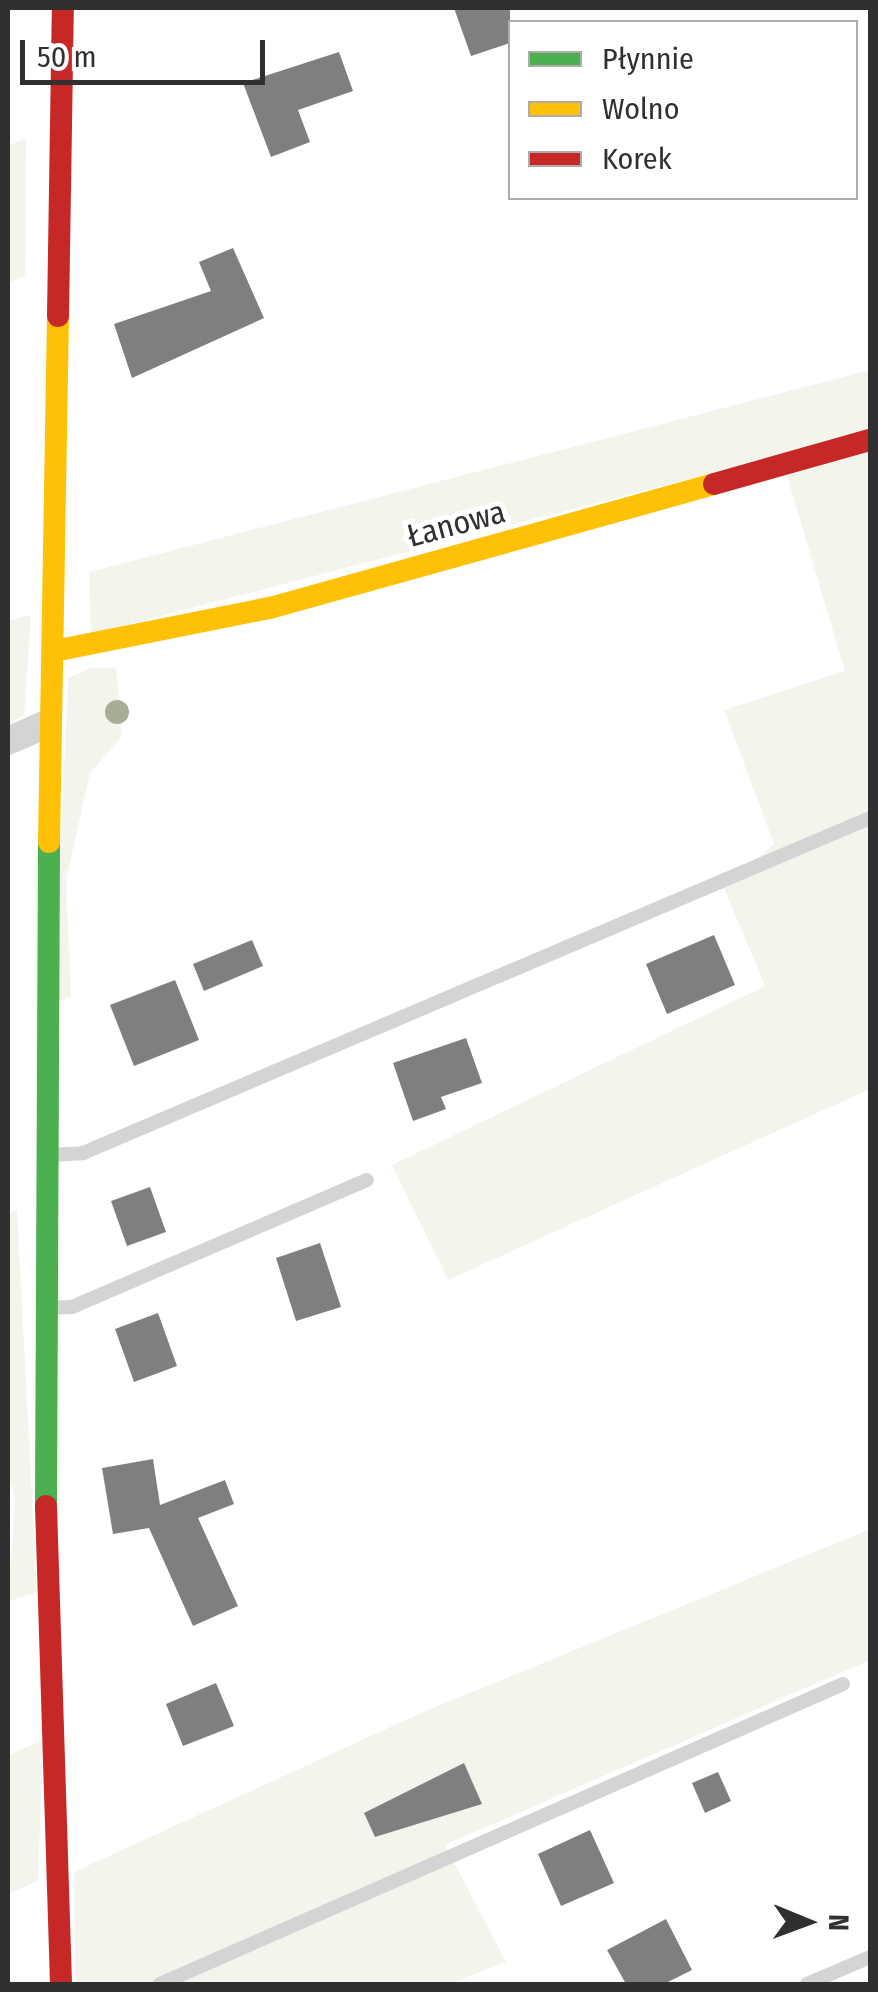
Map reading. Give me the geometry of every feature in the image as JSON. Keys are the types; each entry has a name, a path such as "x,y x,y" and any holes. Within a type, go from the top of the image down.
{"street":[{"path":"61,1984 41,1308 44,725 54,651 63,8"},
{"name":"Łanowa","path":"54,651 270,608 870,440"},
{"path":"8,741 44,725"}],"lane":[{"path":"42,1156 83,1153 870,818"},
{"path":"41,1308 72,1306 367,1180"},
{"path":"160,1984 230,1962 843,1684"},
{"path":"807,1984 870,1956"}],"shaded area":[{"path":"26,138 25,276 8,283 8,146"},
{"path":"870,370 870,432 91,634 89,572"},
{"path":"870,449 870,1089 448,1280 392,1165 765,986 724,888 774,844 724,710 845,671 787,476"},
{"path":"31,615 24,715 8,725 8,621"},
{"path":"91,668 116,668 122,736 90,773 66,880 71,997 54,1002 68,678"},
{"path":"17,1210 37,1592 8,1602 15,1498 8,1476 8,1213"},
{"path":"870,1529 870,1660 445,1845 506,1962 450,1984 75,1984 74,1872 421,1713"},
{"path":"43,1740 38,1881 8,1894 8,1755"}],"building":[{"path":"454,8 510,8 508,44 471,56"},
{"path":"339,52 353,91 298,110 310,142 271,157 243,83"},
{"path":"233,248 264,318 132,378 114,324 211,291 199,262"},
{"path":"714,935 735,985 667,1014 646,964"},
{"path":"252,940 263,966 204,991 193,964"},
{"path":"175,980 199,1040 134,1066 110,1005"},
{"path":"466,1038 482,1083 441,1097 446,1109 413,1121 393,1063"},
{"path":"150,1187 166,1232 127,1246 111,1201"},
{"path":"320,1243 341,1307 296,1321 276,1258"},
{"path":"158,1313 177,1366 134,1382 115,1329"},
{"path":"153,1459 160,1505 225,1480 234,1504 198,1518 238,1606 193,1626 149,1528 113,1534 102,1468"},
{"path":"216,1683 234,1726 183,1746 166,1704"},
{"path":"464,1763 482,1804 375,1837 364,1813"},
{"path":"718,1772 731,1801 705,1813 692,1783"},
{"path":"590,1830 614,1883 561,1906 538,1854"},
{"path":"666,1919 692,1970 664,1984 626,1984 607,1950"}],"traffic: fast":[{"path":"46,1506 49,842"}],"traffic: slow":[{"path":"49,842 58,316"},
{"path":"54,651 270,608 714,484"}],"traffic: jam":[{"path":"58,316 63,8"},
{"path":"714,484 870,440"},
{"path":"46,1506 61,1984"}]}
